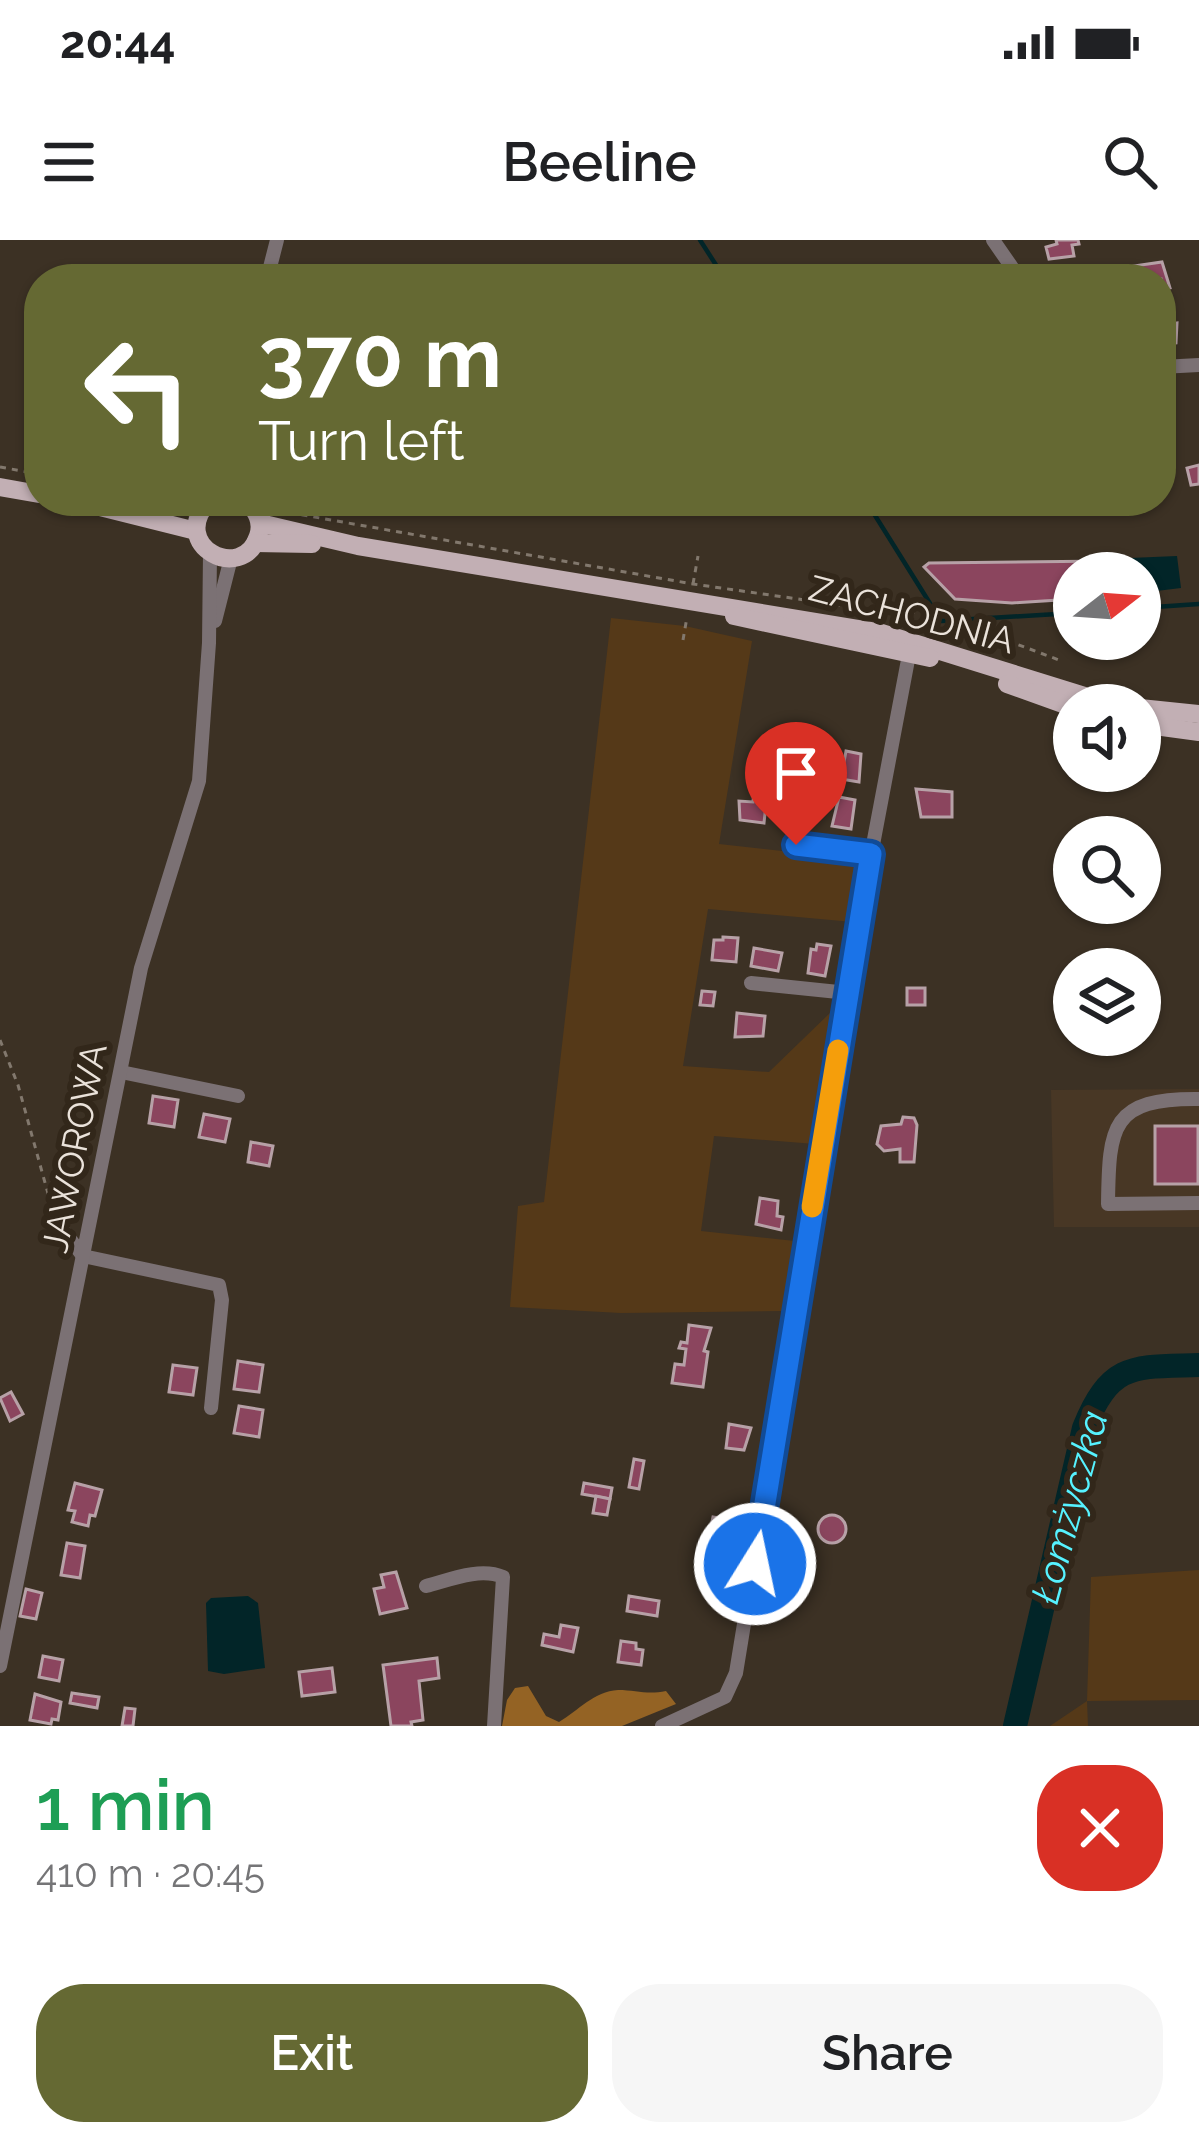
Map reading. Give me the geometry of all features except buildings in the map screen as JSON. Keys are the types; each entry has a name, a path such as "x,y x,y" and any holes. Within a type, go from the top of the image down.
{"main road":[{"path":"136,516 196,531 210,553 231,558 255,543 260,523 256,516"},
{"path":"196,531 201,516"},
{"name":"ZACHODNIA","path":"260,523 358,546 689,602 763,625 910,647 1053,686"},
{"name":"ZACHODNIA","path":"255,543 358,546"},
{"name":"ZACHODNIA","path":"910,647 1053,701"},
{"path":"1161,710 1199,714"},
{"path":"1161,726 1199,731"}],"street":[{"name":"JAWOROWA","path":"0,1666 141,968 193,813 209,644 210,553"},
{"name":"JAWOROWA","path":"209,644 231,558"},
{"path":"662,1726 725,1697 736,1672 871,854 910,647"},
{"path":"796,845 871,854"},
{"path":"751,983 848,993"},
{"path":"122,1072 238,1096"},
{"path":"1199,1099 1161,1098 1142,1104 1122,1119 1109,1146 1108,1204 1199,1204"},
{"path":"56,1221 83,1256 210,1280 219,1286 222,1300 212,1408"},
{"path":"426,1586 480,1574 503,1577 494,1726"}],"path":[{"path":"309,516 851,610"},
{"path":"873,589 875,599 884,605 913,610 910,647"},
{"path":"983,664 992,643 1004,639 1053,657"},
{"path":"0,1040 18,1085 56,1221"}],"shaded area":[{"path":"611,618 685,626 752,641 719,844 862,860 853,922 708,909 683,1066 769,1072 832,1011 815,1144 714,1136 701,1231 795,1241 782,1311 621,1313 510,1307 518,1206 544,1202"},
{"path":"1199,1089 1199,1227 1054,1227 1051,1090"},
{"path":"1199,1570 1199,1700 1087,1701 1091,1577"},
{"path":"528,1686 546,1716 559,1722 609,1691 666,1691 676,1704 622,1726 502,1726 507,1700 515,1688"},
{"path":"1087,1701 1088,1726 1050,1726"}],"water":[{"path":"1177,556 1181,588 1161,590 1161,557"},
{"path":"248,1596 258,1603 265,1668 224,1674 208,1671 206,1603 211,1598"}],"waterway":[{"path":"700,240 715,264"},
{"path":"875,516 941,621 1053,614"},
{"path":"1161,607 1199,604"},
{"name":"Łomżyczka","path":"1015,1726 1084,1428 1094,1406 1104,1390 1128,1372 1199,1365"}],"slow traffic":[{"path":"812,1207 838,1050"}],"route":[{"path":"755,1564 871,854 796,845"}]}
